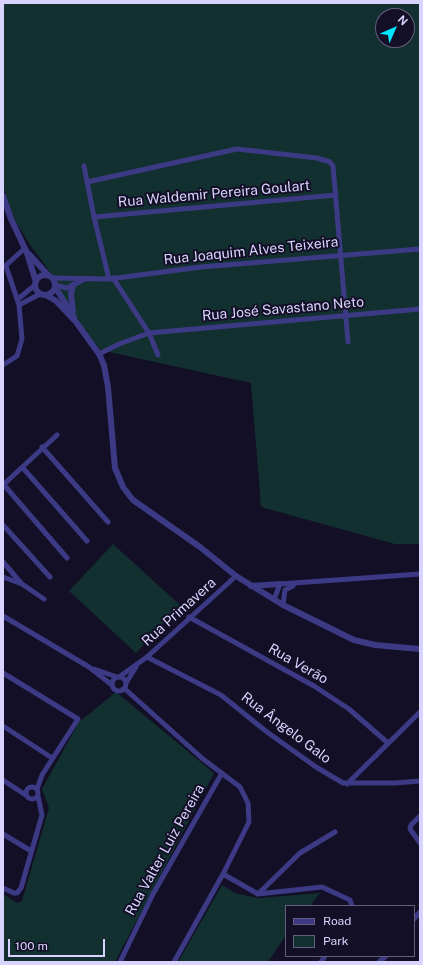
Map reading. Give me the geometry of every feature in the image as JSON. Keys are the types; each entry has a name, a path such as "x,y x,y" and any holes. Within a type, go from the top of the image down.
{"street":[{"path":"87,182 237,149 325,159 333,166 342,254 348,342"},
{"path":"84,166 94,217 111,278 149,334 158,355"},
{"name":"Rua Waldemir Pereira Goulart","path":"94,217 336,195"},
{"path":"3,196 11,218 26,250 35,283 43,295 56,301 76,322 99,354 107,375 115,468 126,492 133,500 200,547 236,576 283,605 354,640 374,645 420,649"},
{"name":"Rua Joaquim Alves Teixeira","path":"51,277 84,280 111,278 201,267 342,254 420,249"},
{"path":"3,365 14,359 20,349 22,339 19,302 4,267 26,250"},
{"path":"26,250 51,277 55,286 74,315"},
{"path":"19,302 43,275 51,277"},
{"path":"55,286 64,288 84,280"},
{"path":"73,285 72,298 76,322"},
{"path":"19,302 52,292 55,286"},
{"name":"Rua José Savastano Neto","path":"99,354 119,344 149,334 420,309"},
{"path":"57,435 42,447 23,468 3,485 67,558"},
{"path":"42,447 108,522"},
{"path":"23,468 87,541"},
{"path":"3,525 50,577"},
{"path":"3,562 22,584"},
{"path":"251,586 297,584 420,574"},
{"name":"Rua Primavera","path":"118,677 147,657 189,617 236,576"},
{"path":"3,577 22,584 44,599"},
{"path":"274,600 280,584"},
{"path":"283,605 285,590 297,584"},
{"path":"3,616 89,667 112,685 116,690 125,689 141,705 240,787 248,803 249,822 223,874 174,962"},
{"name":"Rua Verão","path":"189,617 314,686 349,709 388,743"},
{"name":"Rua Ângelo Galo","path":"147,657 221,695 316,767 347,784"},
{"name":"Rua Primavera","path":"126,683 137,665"},
{"path":"89,667 123,678 126,683 123,689"},
{"path":"3,673 78,719 42,775 37,789 36,797 42,814 19,891 11,892 3,888"},
{"path":"112,685 113,680 118,677"},
{"path":"347,784 420,712"},
{"path":"3,726 52,758"},
{"name":"Rua Valter Luiz Pereira","path":"120,962 153,894 222,773"},
{"path":"28,797 29,789 42,775"},
{"path":"3,780 28,797 36,797"},
{"path":"347,784 420,781"},
{"path":"11,785 29,789 37,789"},
{"path":"420,816 411,825 410,829 420,843"},
{"path":"258,894 300,853 336,832"},
{"path":"3,834 31,851"},
{"path":"223,874 258,894 322,887 350,900 352,905"}],"green space":[{"path":"3,3 420,3 420,544 395,544 261,507 251,383 100,350 72,312 48,269 30,245 13,217 3,187"},
{"path":"113,544 180,605 136,653 69,591"},
{"path":"116,692 214,773 115,962 3,962 3,894 17,903 22,901 49,808 42,789 79,722"},
{"path":"222,885 235,893 258,898 320,893 311,905 285,905 285,936 268,962 178,962"}]}
